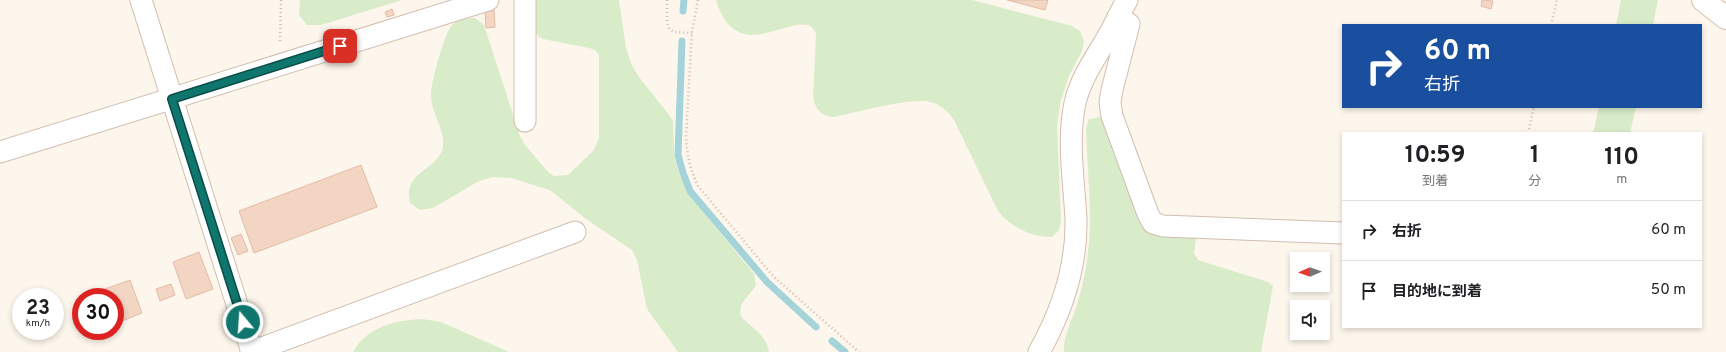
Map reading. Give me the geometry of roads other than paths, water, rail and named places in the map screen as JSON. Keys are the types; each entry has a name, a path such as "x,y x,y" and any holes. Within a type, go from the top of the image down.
{"street":[{"path":"141,0 252,352 575,232"},
{"path":"0,152 488,0"},
{"path":"525,0 525,121"},
{"path":"1703,0 1726,18"},
{"path":"1122,8 1129,24 1110,103 1112,116 1120,139 1148,214 1153,223 1163,226 1342,233"},
{"path":"1039,352 1051,330 1062,304 1070,277 1076,221 1072,125 1076,103 1082,82 1122,8"}],"waterway":[{"path":"683,11 684,0"},
{"path":"682,41 678,155 690,191 767,282 816,327"},
{"path":"832,341 845,352"}]}
